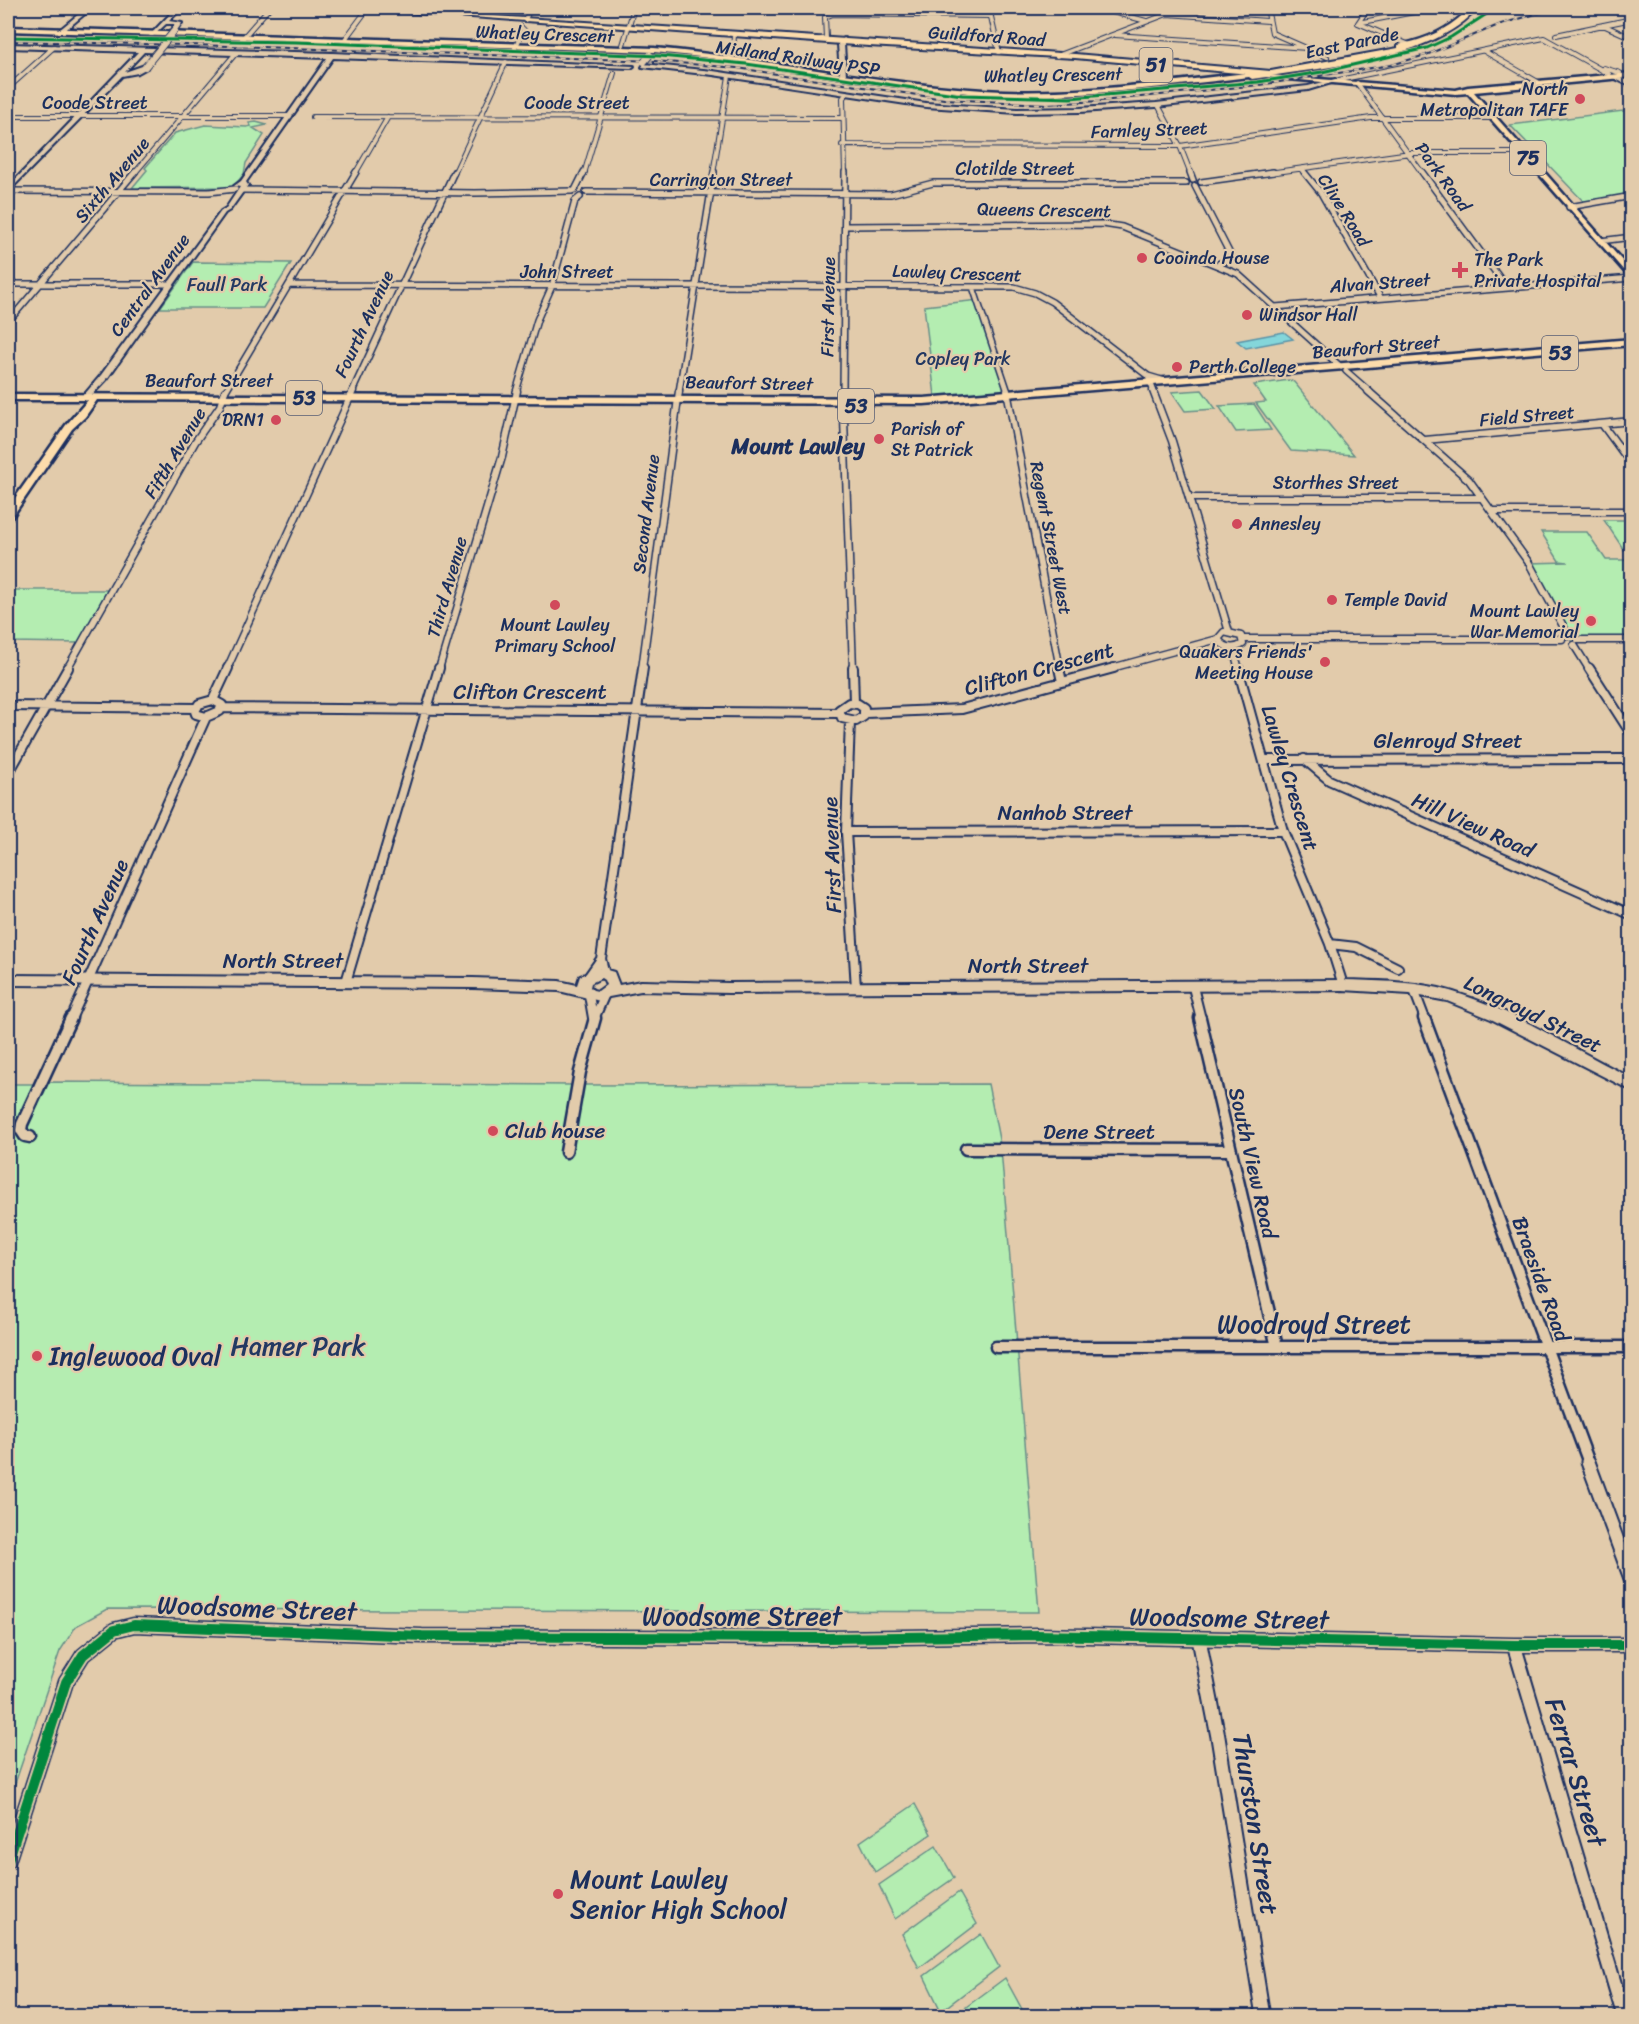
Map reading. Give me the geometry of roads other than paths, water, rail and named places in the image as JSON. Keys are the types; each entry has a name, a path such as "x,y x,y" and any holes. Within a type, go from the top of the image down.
{"highway":[{"name":"Guildford Road","path":"377,8 523,23 796,38 822,37 878,44 1057,56 1265,74"},
{"name":"East Parade","path":"1265,74 1402,50 1439,37 1474,8"},
{"name":"East Parade","path":"1467,15 1480,8"},
{"name":"East Parade","path":"1265,74 1412,46"},
{"name":"Guildford Road","path":"1057,56 1265,74"},
{"path":"1197,69 1185,70 1180,74 1186,78 1208,79"},
{"path":"1299,69 1296,74 1310,78"}],"main road":[{"path":"64,32 91,8"},
{"path":"152,34 179,8"},
{"path":"121,74 136,72 145,67 179,23 165,22"},
{"name":"Whatley Crescent","path":"8,29 728,56 926,87 1033,94 1112,89 1265,74"},
{"path":"843,41 843,75"},
{"path":"8,46 639,65 729,76 942,109 1007,112 1076,112 1157,105 1321,85 1337,80"},
{"path":"8,190 143,50"},
{"path":"639,65 649,52"},
{"name":"Central Avenue","path":"8,515 69,427 105,382 104,377 223,212 222,208 238,190 334,56"},
{"name":"51","path":"1466,90 1632,73"},
{"name":"Whatley Crescent","path":"1112,89 1265,74"},
{"name":"Guildford Road","path":"1265,74 1466,90"},
{"path":"1615,75 1632,84"},
{"name":"51","path":"1466,90 1615,75"},
{"path":"1310,78 1321,85"},
{"name":"Guildford Road","path":"1337,80 1368,79 1466,90"},
{"name":"75","path":"1466,90 1483,113 1492,118 1632,278"},
{"name":"Beaufort Street","path":"1151,382 1344,369 1632,345"},
{"name":"Beaufort Street","path":"8,401 677,401 929,405 1151,382 1344,369"},
{"name":"Beaufort Street","path":"8,397 89,400"},
{"name":"North Street","path":"8,980 587,986"},
{"path":"587,986 608,985"},
{"path":"587,986 608,985"},
{"name":"North Street","path":"608,985 856,988 1343,985 1414,990"},
{"name":"Longroyd Street","path":"1414,990 1447,996 1488,1011 1632,1085"}],"street":[{"path":"243,38 269,8"},
{"path":"516,47 530,8"},
{"path":"623,45 634,8"},
{"path":"989,8 999,52"},
{"path":"1098,8 1146,21"},
{"path":"1193,8 1193,15"},
{"path":"1268,8 1268,21 1272,33 1328,57"},
{"path":"1358,23 1368,8"},
{"path":"1358,23 1434,8"},
{"path":"344,41 366,11"},
{"path":"822,37 825,17 833,14 991,16"},
{"path":"1057,56 1167,14 1268,21"},
{"path":"1556,35 1632,19"},
{"path":"1358,23 1412,46"},
{"path":"1603,25 1632,38"},
{"path":"728,56 734,34"},
{"path":"1110,34 1306,48"},
{"path":"1368,79 1544,38 1615,75"},
{"path":"8,88 54,47"},
{"path":"1484,51 1538,82"},
{"name":"Sixth Avenue","path":"8,322 236,53"},
{"path":"1588,61 1615,75"},
{"name":"Fourth Avenue","path":"213,700 348,400 506,62"},
{"name":"Third Avenue","path":"346,982 502,456 513,401 537,320 552,286 577,193 614,73"},
{"name":"Second Avenue","path":"587,986 601,959 637,711 677,401 729,76"},
{"name":"Park Road","path":"1357,83 1507,288"},
{"name":"First Avenue","path":"846,94 843,98 842,118 846,226 843,404 854,703"},
{"path":"1157,105 1180,146 1231,256 1228,260 1218,264"},
{"name":"Coode Street","path":"8,116 290,116"},
{"name":"Coode Street","path":"312,117 842,118"},
{"name":"Fifth Avenue","path":"8,774 126,569 195,442 290,285 387,117"},
{"name":"Farnley Street","path":"842,145 1180,146 1383,118 1492,118"},
{"path":"1196,182 1301,170 1410,153 1523,153"},
{"name":"Clive Road","path":"1301,170 1321,193 1380,297"},
{"name":"Clotilde Street","path":"845,194 900,194 922,184 933,183 1196,182"},
{"name":"Carrington Street","path":"8,190 845,194"},
{"path":"1569,207 1632,196"},
{"path":"1563,199 1585,203"},
{"name":"Queens Crescent","path":"846,226 1102,224 1132,231 1218,264 1244,278 1469,480 1529,563 1565,637"},
{"path":"1600,242 1632,237"},
{"name":"Alvan Street","path":"1275,307 1632,278"},
{"path":"8,284 170,284"},
{"name":"John Street","path":"290,285 845,286"},
{"name":"Lawley Crescent","path":"845,286 1014,287 1049,300 1151,382"},
{"name":"Regent Street West","path":"973,287 1009,397 1062,682"},
{"path":"1151,382 1229,632 1238,634 1244,639 1565,637 1576,642 1632,640"},
{"name":"Field Street","path":"1425,440 1632,421"},
{"path":"1602,424 1632,465"},
{"name":"Storthes Street","path":"1189,498 1482,498"},
{"path":"1492,511 1632,511"},
{"name":"Clifton Crescent","path":"866,713 962,709 1218,639 1220,634 1229,632"},
{"path":"1218,639 1223,645 1233,648 1241,646 1244,639"},
{"path":"1576,642 1632,735"},
{"name":"Lawley Crescent","path":"1233,648 1283,831 1330,944 1343,985"},
{"path":"8,706 196,708 203,702 213,700 220,702 222,708 216,714 206,717 196,714 196,708"},
{"path":"854,703 864,708 866,713 861,719 850,721 842,718 838,713 844,705 854,703"},
{"name":"Clifton Crescent","path":"222,708 838,713"},
{"name":"Fourth Avenue","path":"30,1137 25,1136 21,1130 22,1124 206,717"},
{"name":"First Avenue","path":"850,721 846,832 856,988"},
{"name":"Hill View Road","path":"1304,759 1329,780 1632,915"},
{"name":"Glenroyd Street","path":"1265,760 1632,759"},
{"name":"Nanhob Street","path":"846,832 1283,831"},
{"path":"1330,944 1356,947 1398,968"},
{"name":"Second Avenue","path":"601,959 608,985"},
{"path":"566,1152 576,1085 593,1018 608,985"},
{"path":"587,986 593,1018"},
{"name":"South View Road","path":"1193,987 1277,1347"},
{"name":"Braeside Road","path":"1414,990 1632,1581"},
{"name":"Dene Street","path":"966,1149 1231,1150"},
{"name":"Woodroyd Street","path":"996,1347 1632,1347"},
{"name":"Woodsome Street","path":"8,1861 66,1683 82,1655 114,1630 134,1625 422,1636 828,1638 1037,1635 1514,1645 1632,1645"},
{"name":"Thurston Street","path":"1199,1639 1218,1737 1263,2016"},
{"name":"Ferrar Street","path":"1514,1645 1624,2016"}],"water":[{"path":"1284,332 1293,339 1246,348 1237,341"}],"railway":[{"path":"8,41 231,46 655,61 737,68 944,99 1047,104 1101,101 1259,85 1391,65 1426,55 1501,24 1557,8"}],"place":[{"name":"North Metropolitan TAFE","path":"1580,99"},
{"name":"Cooinda House","path":"1142,258"},
{"name":"The Park Private Hospital","path":"1460,270"},
{"name":"Windsor Hall","path":"1247,315"},
{"name":"Perth College","path":"1177,367"},
{"name":"DRN1","path":"276,420"},
{"name":"Parish of St Patrick","path":"879,439"},
{"name":"Annesley","path":"1237,524"},
{"name":"Temple David","path":"1332,600"},
{"name":"Mount Lawley Primary School","path":"555,605"},
{"name":"Mount Lawley War Memorial","path":"1591,621"},
{"name":"Quakers Friends' Meeting House","path":"1325,662"},
{"name":"Club house","path":"493,1131"},
{"name":"Inglewood Oval","path":"37,1356"},
{"name":"Mount Lawley Senior High School","path":"558,1894"}],"district":[{"name":"Mount Lawley","path":"798,446"}],"park label":[{"name":"Faull Park","path":"227,285"},
{"name":"Copley Park","path":"963,359"},
{"name":"Hamer Park","path":"298,1346"}]}
